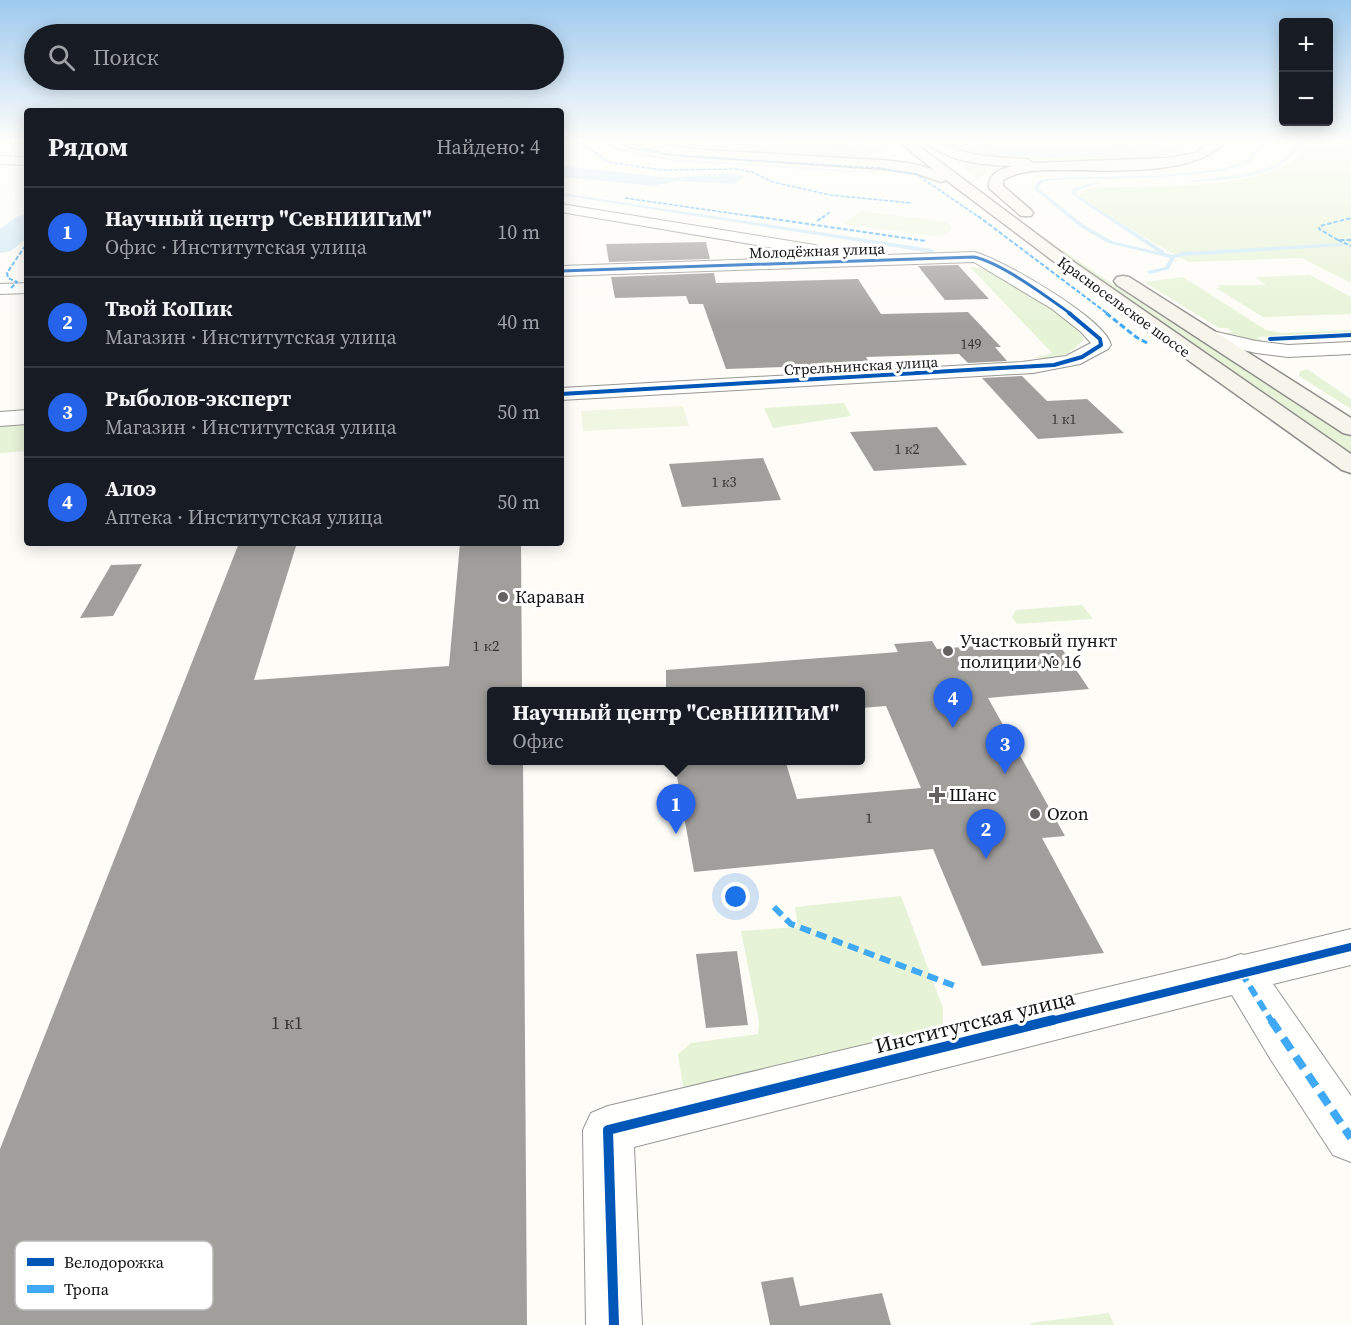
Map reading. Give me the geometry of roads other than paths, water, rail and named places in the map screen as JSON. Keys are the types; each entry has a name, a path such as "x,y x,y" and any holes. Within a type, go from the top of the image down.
{"main road":[{"name":"Красносельское шоссе","path":"981,202 1154,329 1351,465"},
{"name":"Красносельское шоссе","path":"1004,202 1076,251"},
{"path":"1012,202 1045,230"},
{"name":"Красносельское шоссе","path":"1105,270 1351,428"}],"street":[{"path":"564,208 886,261"},
{"name":"Молодёжная улица","path":"564,272 958,257 983,259 1061,306"},
{"path":"0,289 24,288"},
{"name":"Стрельнинская улица","path":"564,394 1055,365 1086,357 1101,345 1100,339 1061,306"},
{"path":"1208,336 1256,347 1288,351 1351,348"},
{"path":"1293,391 1284,374 1289,364 1303,360 1351,358"},
{"path":"0,419 24,417"},
{"name":"Институтская улица","path":"614,1325 608,1130 977,1041 1241,972 1351,947"},
{"path":"1241,972 1287,1045 1351,1138"}],"waterway":[{"path":"612,202 932,251"},
{"path":"1052,202 1082,226 1110,242 1173,257"},
{"path":"1085,202 1162,252"},
{"path":"0,244 24,225"},
{"path":"1173,257 1183,254 1342,245"},
{"path":"1150,272 1167,268 1173,257"}],"place":[{"name":"Караван","path":"503,597"},
{"name":"Участковый пункт полиции № 16","path":"948,651"},
{"name":"Алоэ","path":"953,728"},
{"name":"Рыболов-эксперт","path":"1005,774"},
{"name":"Шанс","path":"937,795"},
{"name":"Ozon","path":"1035,814"},
{"name":"Научный центр \"СевНИИГиМ\"","path":"676,834"},
{"name":"Твой КоПик","path":"986,859"}]}
